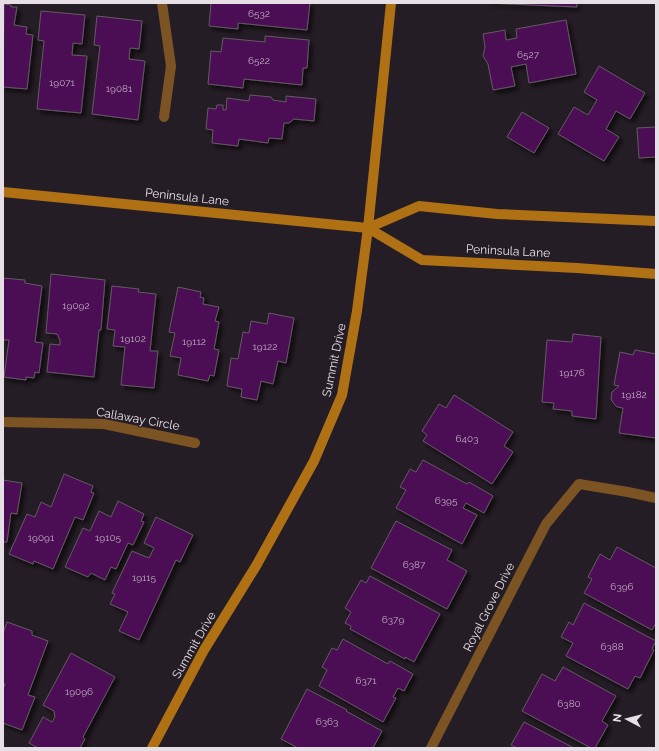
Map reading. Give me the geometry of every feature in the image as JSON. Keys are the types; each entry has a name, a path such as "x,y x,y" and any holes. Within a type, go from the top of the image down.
{"street":[{"path":"162,3 171,66 164,117"},
{"name":"Summit Drive","path":"152,748 204,650 256,566 314,461 342,395 357,311 368,228 391,3"},
{"name":"Peninsula Lane","path":"3,192 368,228 422,260 577,268 656,274"},
{"name":"Peninsula Lane","path":"368,228 419,206 498,214 656,221"},
{"name":"Callaway Circle","path":"3,422 104,424 195,443"},
{"name":"Royal Grove Drive","path":"431,748 546,524 579,484 656,498"}],"building":[{"path":"211,3 310,3 307,30 238,23 238,29 209,26"},
{"path":"487,3 577,3 577,7"},
{"path":"4,4 11,5 11,7 17,7 14,25 27,27 26,34 33,35 27,89 3,87"},
{"path":"41,11 85,15 82,44 73,43 72,55 87,56 81,113 37,109 44,41 38,40"},
{"path":"97,16 142,21 139,49 130,48 129,59 145,61 138,120 92,114 100,46 94,45"},
{"path":"566,20 576,74 529,83 526,64 511,67 515,86 493,90 488,64 483,56 485,47 483,34 505,30 506,40 517,38 516,29"},
{"path":"265,36 309,40 307,68 303,68 302,85 244,79 243,88 208,84 211,51 221,52 223,38 265,42"},
{"path":"599,66 645,93 630,119 616,111 606,129 619,137 604,161 558,134 574,107 588,115 597,100 584,92"},
{"path":"250,95 271,97 273,100 286,102 286,96 316,99 314,121 294,119 289,123 284,123 282,139 269,138 268,143 239,139 238,146 212,143 213,130 206,129 208,108 216,109 217,105 223,105 223,110 226,110 227,98 249,101"},
{"path":"522,112 549,128 534,153 507,137"},
{"path":"656,127 656,157 639,158 637,128"},
{"path":"51,274 105,280 101,330 99,330 94,377 47,372 50,344 60,345 60,340 57,334 46,333"},
{"path":"3,278 25,280 25,283 42,286 35,342 43,343 39,373 35,372 34,378 26,377 26,380 4,377 9,340 3,340"},
{"path":"112,286 139,289 138,292 156,294 150,351 158,351 154,388 121,385 125,347 113,346 115,330 107,329"},
{"path":"178,287 201,292 200,297 204,298 203,304 219,307 215,321 219,322 214,349 219,350 214,376 210,375 208,381 178,375 181,358 170,356 175,333 169,332"},
{"path":"269,313 294,318 286,363 278,361 273,384 261,381 257,400 241,397 242,389 227,386 231,358 238,359 243,332 249,333 251,321 267,324"},
{"path":"573,334 601,337 596,419 572,416 572,411 553,409 554,403 542,402 547,340 572,342"},
{"path":"635,350 656,354 656,438 619,433 623,408 617,407 614,404 611,399 612,392 619,386 614,385 620,352 633,355"},
{"path":"454,395 513,432 504,446 513,452 492,484 423,441 427,435 422,431 439,404 446,408"},
{"path":"423,460 467,484 469,482 493,496 484,513 466,503 463,508 477,515 462,544 396,508 406,490 400,487 410,469 416,472"},
{"path":"64,474 93,486 91,492 94,493 83,520 75,517 53,569 34,561 33,564 9,554 27,514 35,517 41,502 51,507"},
{"path":"3,480 22,483 17,514 11,513 7,542 3,542"},
{"path":"118,501 144,514 141,521 144,522 133,545 128,543 116,569 111,567 105,580 91,573 88,577 65,567 83,528 90,531 99,511 111,517"},
{"path":"156,517 193,535 180,562 176,560 139,640 119,631 128,612 110,604 115,594 112,593 132,551 149,558 154,548 144,543"},
{"path":"396,521 452,550 447,560 467,571 447,609 371,568"},
{"path":"617,547 656,568 656,623 652,630 584,593 592,579 588,577 600,554 610,560"},
{"path":"370,576 440,614 414,662 405,657 405,659 350,629 351,626 345,623 351,612 345,608 361,580 366,583"},
{"path":"584,603 656,641 652,649 654,650 640,678 635,676 628,689 566,656 573,643 561,637 569,622 573,625"},
{"path":"7,622 32,631 32,635 48,641 28,695 35,697 22,730 3,723 3,689 5,684 3,684 3,633"},
{"path":"343,639 388,664 390,661 413,674 404,691 398,688 393,697 396,698 383,722 319,686 327,670 322,667 332,648 337,650"},
{"path":"71,653 115,677 83,737 85,739 80,748 38,748 29,743 43,717 52,722 55,717 54,711 43,705"},
{"path":"563,667 616,696 602,721 608,725 595,748 591,748 522,711 542,674 555,681"},
{"path":"307,689 347,710 346,711 382,731 373,748 298,748 281,739"},
{"path":"524,722 574,748 517,748 511,745"}]}
